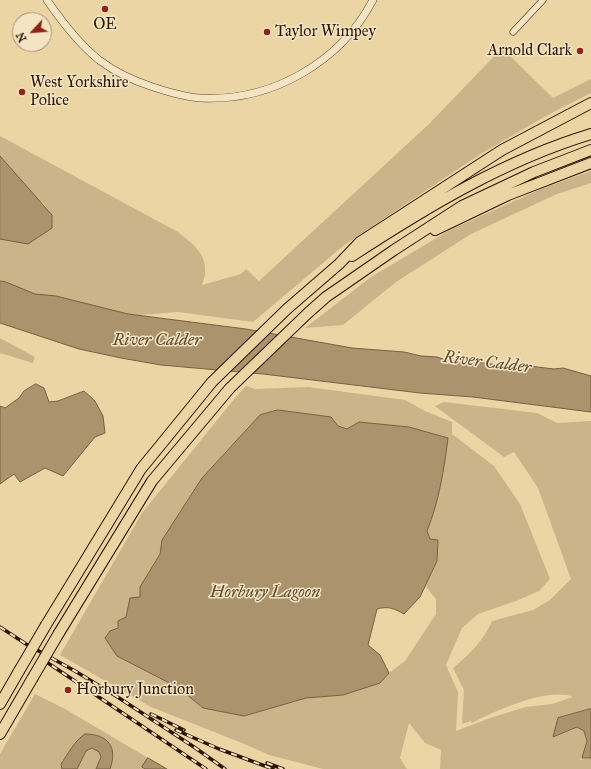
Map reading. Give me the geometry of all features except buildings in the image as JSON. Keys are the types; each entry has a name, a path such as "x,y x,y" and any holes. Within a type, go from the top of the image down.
{"highway":[{"path":"0,704 46,625 141,469 212,382 287,309 339,264 360,242 502,150 591,103"},
{"path":"339,264 400,225 454,194 528,157 591,134"},
{"path":"0,734 59,633 152,481 230,388 308,313 326,298 394,250 462,206 534,172 591,150"},
{"path":"394,250 508,195 573,169 591,164"}],"street":[{"path":"47,0 59,18 78,41 99,60 119,73 139,82 179,95 199,98 218,98 235,97 264,90 280,85 302,74 321,61 344,41 363,17 373,0"},
{"path":"513,32 543,0"}],"shaded area":[{"path":"502,48 553,98 591,79 591,93 546,116 479,155 343,246 253,322 178,312 128,316 36,295 0,282 0,238 49,224 53,219 44,204 28,190 0,158 0,136 178,232 198,250 204,260 205,274 202,285 241,274 246,269 259,281 429,124"},
{"path":"591,171 591,183 557,194 471,234 396,282 343,325 305,328 371,277 450,230 541,189"},
{"path":"0,338 35,357 33,363 0,353"},
{"path":"246,386 255,389 308,387 405,400 425,411 452,422 452,434 494,466 520,504 550,579 539,591 516,601 478,614 462,628 446,665 458,692 456,731 490,718 526,707 552,704 573,697 550,695 536,698 494,712 472,723 471,721 462,724 464,690 453,668 476,647 485,635 492,621 533,610 550,600 571,579 538,488 514,452 504,457 435,406 444,402 537,413 557,423 591,421 591,709 558,718 554,737 578,727 584,731 587,740 582,758 578,760 591,758 591,769 440,769 441,750 425,743 409,723 400,758 407,769 323,769 269,755 151,707 60,655 142,513","holes":["278,410 331,417 338,426 347,429 359,422 409,427 448,438 445,462 435,508 427,531 430,539 438,540 437,561 426,585 436,599 436,614 405,661 389,673 380,683 343,695 306,698 244,716 203,708 179,688 117,656 110,631 116,629 123,622 130,599 140,597 147,575 160,554 162,540 202,478 260,415"]},
{"path":"35,694 65,709 167,769 0,769 0,754"}],"water":[{"path":"0,156 52,215 52,228 28,244 0,239"},
{"name":"River Calder","path":"0,281 35,294 56,296 128,314 246,329 352,348 404,352 421,356 437,357 449,361 469,361 498,365 521,365 554,369 563,368 591,376 591,412 473,397 420,393 263,374 161,365 79,349 0,323"},
{"path":"36,384 44,388 49,402 58,401 84,391 95,401 103,416 105,433 95,437 63,476 45,468 20,482 14,474 0,484 0,406 5,408 19,398 24,391"},
{"name":"Horbury Lagoon","path":"278,410 331,417 338,426 347,429 359,422 409,427 448,438 445,462 435,508 427,531 430,539 438,540 437,561 420,597 404,614 390,608 377,609 368,645 380,655 389,673 380,683 343,695 306,698 244,716 203,708 179,688 117,656 105,638 110,631 118,628 118,621 126,617 130,598 140,597 140,587 160,554 162,540 202,478 260,415"},
{"path":"591,709 591,758 582,758 587,741 584,731 577,727 553,737 558,718"},
{"path":"85,734 100,736 109,743 113,754 110,769 96,769 101,757 99,752 92,748 86,751 77,769 62,769 61,764 75,743"},
{"path":"148,758 167,769 145,769 142,767"}],"railway":[{"path":"0,627 26,644 116,696 225,769"},
{"path":"42,659 206,769"},
{"path":"151,714 184,730"},
{"path":"176,730 219,749 273,769"},
{"path":"267,763 283,769"}],"place":[{"name":"OE","path":"105,9"},
{"name":"Taylor Wimpey","path":"267,32"},
{"name":"Arnold Clark","path":"580,51"},
{"name":"West Yorkshire Police","path":"22,92"},
{"name":"Horbury Junction","path":"68,690"}]}
